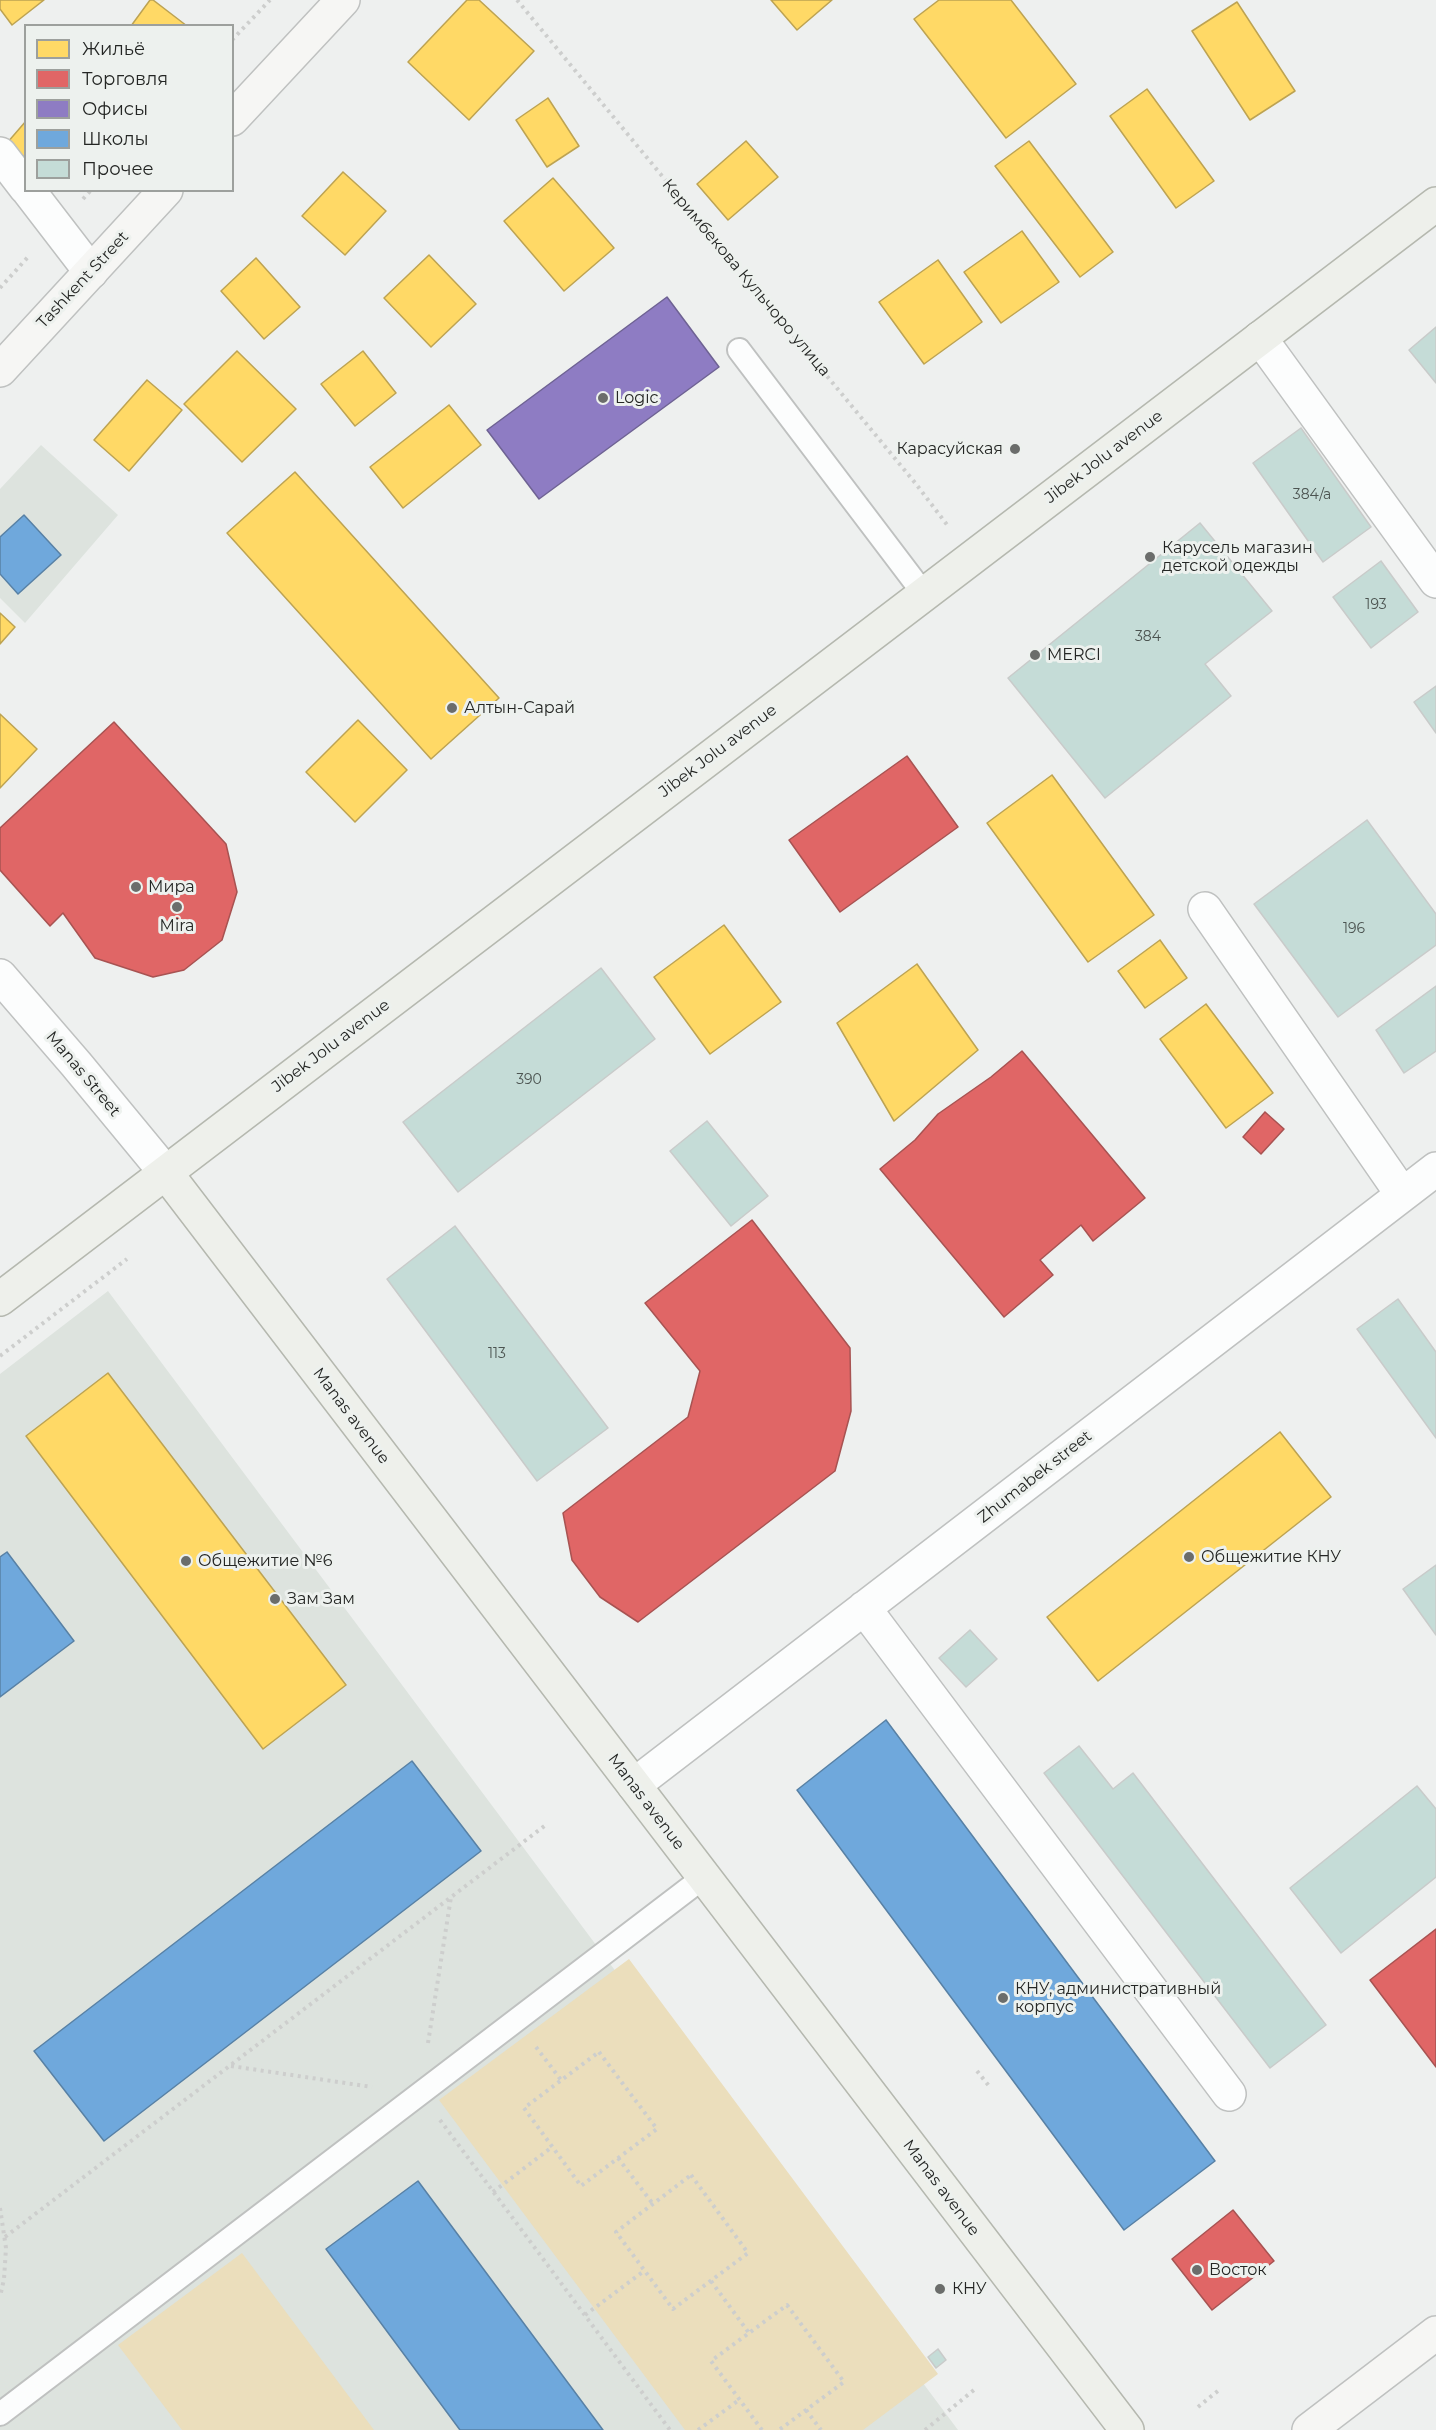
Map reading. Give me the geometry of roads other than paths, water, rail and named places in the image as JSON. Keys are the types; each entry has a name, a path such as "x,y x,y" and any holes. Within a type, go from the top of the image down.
{"main road":[{"name":"Jibek Jolu avenue","path":"0,1299 1436,204"},
{"name":"Manas avenue","path":"165,1173 1127,2430"}],"street":[{"path":"234,117 331,4"},
{"path":"0,154 24,185"},
{"path":"29,192 91,272"},
{"name":"Tashkent Street","path":"0,370 164,192"},
{"path":"1260,338 1436,581"},
{"path":"1205,909 1402,1194"},
{"name":"Manas Street","path":"0,976 165,1173"},
{"name":"Zhumabek street","path":"634,1785 1436,1168"},
{"path":"864,1608 1229,2094"},
{"path":"1309,2430 1436,2333"}],"lane":[{"path":"739,350 924,594"},
{"path":"0,2414 704,1877"}],"place":[{"name":"Logic","path":"603,398"},
{"name":"Карасуйская","path":"1015,449"},
{"name":"Карусель магазин детской одежды","path":"1150,557"},
{"name":"MERCI","path":"1035,655"},
{"name":"Алтын-Сарай","path":"452,708"},
{"name":"Мира","path":"136,887"},
{"name":"Mira","path":"177,907"},
{"name":"Общежитие КНУ","path":"1189,1557"},
{"name":"Общежитие №6","path":"186,1561"},
{"name":"Зам Зам","path":"275,1599"},
{"name":"КНУ, административный корпус","path":"1003,1998"},
{"name":"Восток","path":"1197,2270"},
{"name":"КНУ","path":"940,2289"}]}
